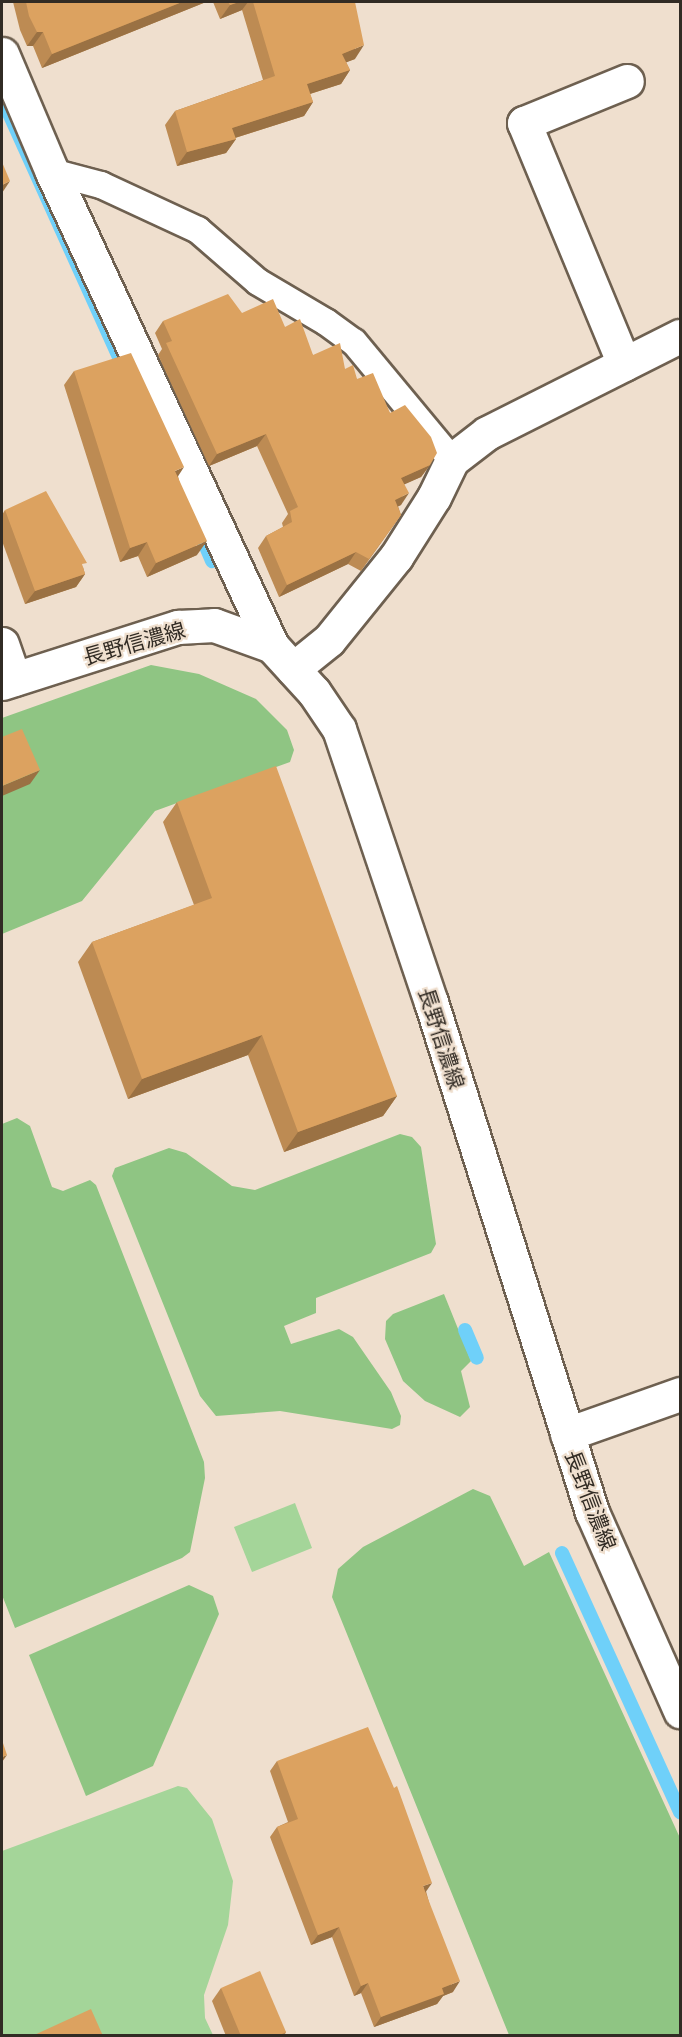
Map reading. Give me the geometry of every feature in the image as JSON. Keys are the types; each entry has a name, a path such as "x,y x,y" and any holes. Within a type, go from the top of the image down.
{"street":[{"path":"2,54 52,172 283,657 328,640 396,557 434,497 452,460 486,433 681,336"},
{"path":"624,364 524,123 627,81"},
{"name":"長野信濃線","path":"8,681 178,627 214,625 283,657 339,729 431,1002 592,1512 681,1711"},
{"path":"2,644 8,681"},
{"path":"567,1434 681,1394"}],"lane":[{"path":"52,172 101,185 198,230 258,282 354,342 452,460"}],"green space":[{"path":"151,665 199,674 256,699 287,730 294,750 290,762 155,811 82,901 2,934 2,718"},
{"path":"17,1118 30,1126 52,1187 63,1191 90,1180 96,1185 204,1462 205,1478 190,1552 182,1558 15,1628 2,1595 2,1124"},
{"path":"400,1134 412,1137 421,1147 436,1244 431,1253 316,1298 316,1313 284,1326 291,1344 339,1329 353,1337 391,1392 401,1416 400,1425 392,1429 280,1411 216,1416 200,1396 112,1176 115,1168 169,1148 186,1153 232,1186 255,1190"},
{"path":"444,1294 471,1361 461,1371 470,1407 460,1417 425,1401 403,1381 385,1339 386,1321 393,1314"},
{"path":"473,1489 490,1496 524,1566 549,1552 680,1838 680,2035 509,2035 332,1597 338,1569 363,1547"},
{"path":"295,1503 312,1548 252,1572 234,1527"},
{"path":"189,1585 213,1596 219,1614 153,1766 86,1796 29,1655"},
{"path":"178,1786 187,1788 212,1819 233,1881 228,1925 204,1995 205,2018 213,2035 2,2036 2,1851"}],"building":[{"path":"26,2 182,2 52,54 43,32 37,32 29,16"},
{"path":"253,2 355,2 364,45 342,54 350,70 307,84 313,102 232,128 236,139 187,152 175,111 275,76"},
{"path":"2,162 10,181 2,185"},
{"path":"228,294 242,313 273,299 285,327 300,319 313,355 340,343 345,369 353,365 357,379 373,373 390,413 405,405 431,437 437,453 430,465 401,478 409,493 395,500 401,515 369,559 356,552 287,585 266,536 292,522 290,511 298,507 266,434 217,454 166,343 172,341 163,321"},
{"path":"131,353 184,467 175,471 207,541 156,563 147,542 130,548 74,371"},
{"path":"46,491 87,563 82,564 85,574 35,591 5,510"},
{"path":"22,729 40,770 2,786 2,737"},
{"path":"276,766 397,1096 298,1132 262,1035 142,1079 92,942 212,898 177,802"},
{"path":"368,1727 394,1788 397,1786 432,1883 423,1886 460,1981 442,1988 444,1994 381,2017 368,1983 361,1986 339,1927 318,1935 277,1827 298,1819 277,1761"},
{"path":"2,1740 7,1755 2,1757"},
{"path":"260,1971 286,2032 278,2036 241,2036 221,1988"},
{"path":"91,2009 103,2036 32,2036"}],"waterway":[{"path":"2,98 126,372"},
{"path":"198,528 212,561"},
{"path":"465,1330 477,1358"},
{"path":"562,1553 680,1812"}]}
